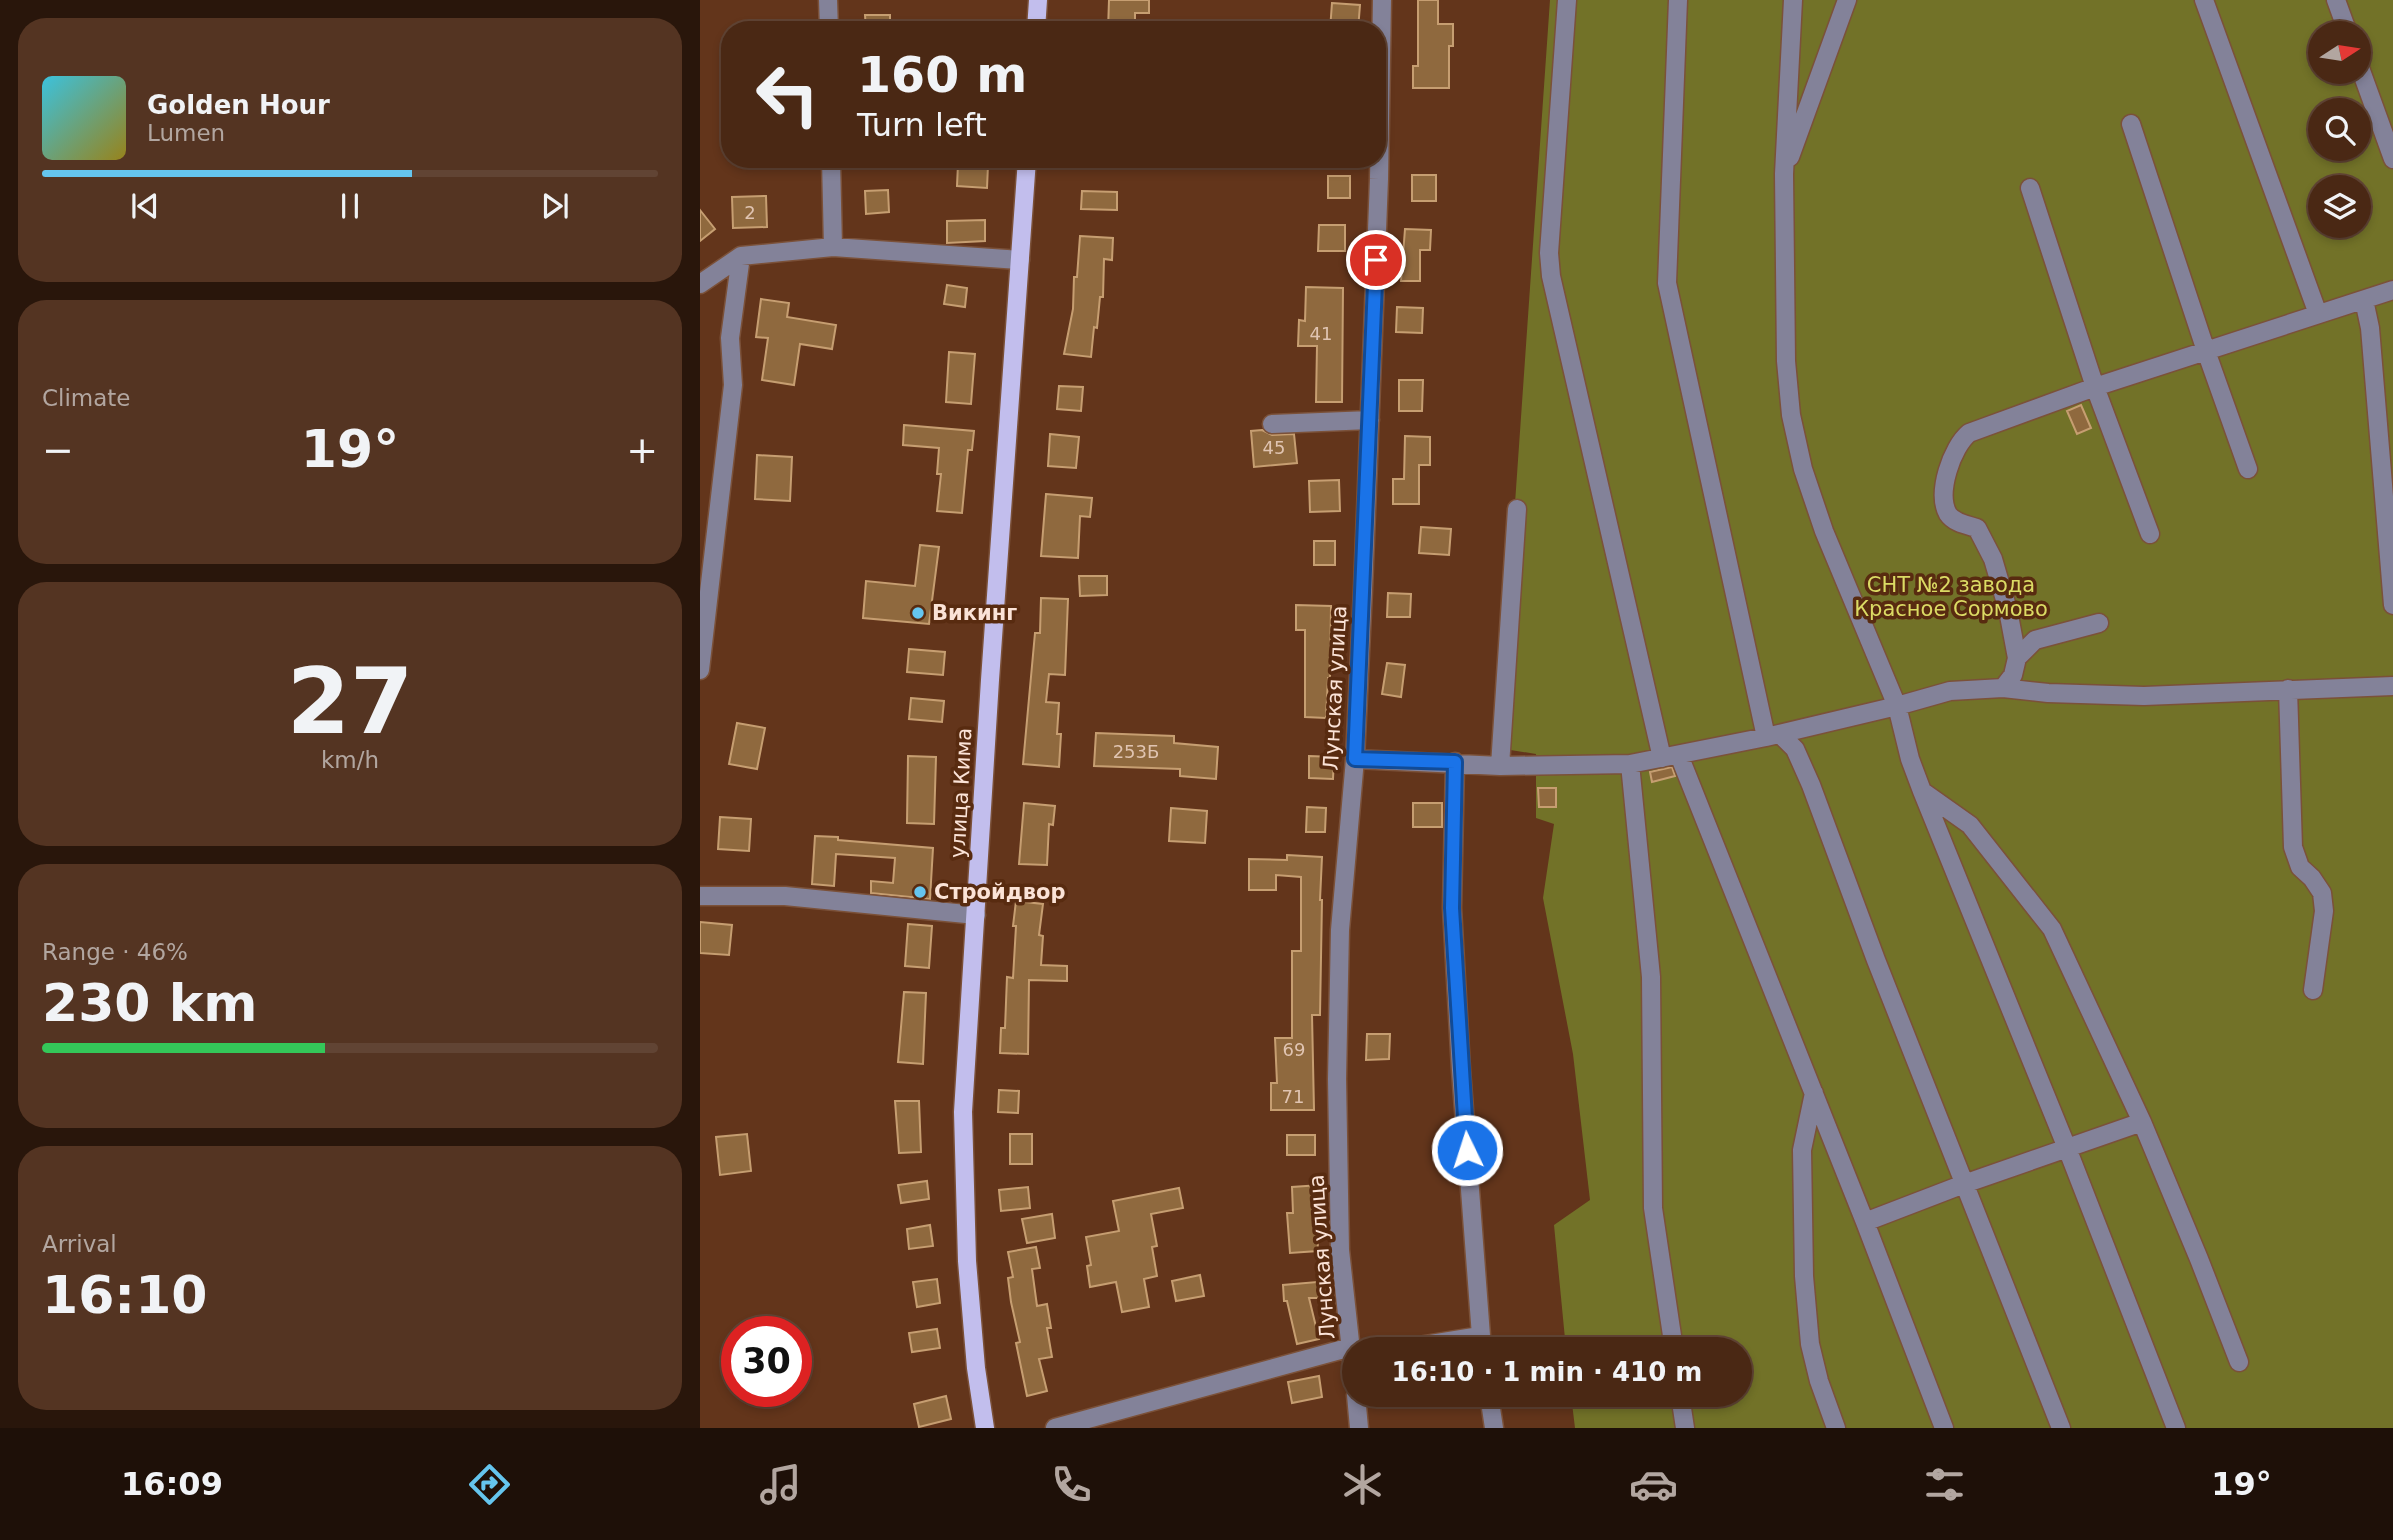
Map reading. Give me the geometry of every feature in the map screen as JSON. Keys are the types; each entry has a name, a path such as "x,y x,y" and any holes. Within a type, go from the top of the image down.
{"main road":[{"path":"1036,21 1038,0"},
{"name":"улица Кима","path":"985,1428 976,1368 964,1186 963,1112 1026,168"}],"street":[{"path":"828,0 829,21"},
{"name":"Лунская улица","path":"1382,0 1382,21"},
{"path":"1567,0 1549,253 1551,275 1671,757 1814,1093 1944,1428"},
{"path":"1678,0 1667,283 1773,736 1795,749 1811,785 1876,960 2061,1428"},
{"path":"1793,0 1784,174 1786,361 1791,415 1803,469 1824,531 1897,706 1910,760 1922,791 2067,1148 2176,1428"},
{"path":"1784,174 1847,0"},
{"path":"2204,0 2318,314"},
{"path":"2336,0 2344,21"},
{"path":"2366,84 2393,159"},
{"path":"2131,124 2248,469"},
{"path":"831,168 833,247"},
{"name":"Лунская улица","path":"1351,1337 1340,1250 1337,1079 1340,930 1355,759 1379,168"},
{"path":"2030,188 2095,387 2150,534"},
{"path":"700,284 741,256 833,247 1020,260"},
{"path":"700,670 733,384 730,338 741,256"},
{"path":"2003,688 2013,675 2017,658 2008,610 1993,559 1977,528 1955,520 1946,508 1946,479 1952,454 1959,441 1969,433 2095,387 2393,290"},
{"path":"2364,300 2370,328 2393,605"},
{"path":"1272,424 1370,420"},
{"path":"1500,766 1517,509"},
{"path":"2017,658 2035,640 2099,623"},
{"path":"1355,759 1500,766 1630,764 1773,736 1950,691 2003,688 2048,694 2144,696 2393,686"},
{"path":"2288,689 2293,847 2300,867 2322,893 2324,911 2313,990"},
{"path":"1455,762 1452,908 1481,1337"},
{"path":"1630,764 1651,977 1653,1208 1672,1337"},
{"path":"1922,791 1970,825 2052,929 2142,1122 2239,1362"},
{"path":"700,896 785,896 976,915"},
{"path":"1814,1093 1802,1150 1804,1276 1810,1344 1819,1381 1836,1428"},
{"path":"1865,1223 1964,1184 2142,1122"},
{"path":"1055,1428 1342,1357"},
{"path":"1357,1407 1359,1428"},
{"path":"1491,1407 1494,1428"},
{"path":"1682,1407 1685,1428"}],"green space":[{"name":"СНТ №2 завода Красное Сормово","path":"1550,0 2393,0 2393,1428 1575,1428 1572,1407 1752,1407 1752,1337 1565,1337 1554,1225 1590,1200 1573,1054 1543,898 1554,824 1536,818 1536,754 1498,748"}],"building":[{"path":"1109,0 1149,0 1149,13 1135,13 1135,21 1108,21"},
{"path":"1418,0 1438,0 1438,24 1453,24 1453,46 1449,46 1449,88 1413,88 1413,66 1418,66"},
{"path":"1332,3 1360,5 1359,21 1331,21"},
{"path":"865,15 890,15 890,21 865,21"},
{"path":"958,168 988,168 987,188 957,186"},
{"path":"1412,175 1436,175 1436,201 1412,201"},
{"path":"1328,176 1350,176 1350,198 1328,198"},
{"path":"888,190 889,212 866,214 865,191"},
{"path":"1082,191 1117,192 1117,210 1081,209"},
{"path":"766,196 767,227 733,228 732,197"},
{"path":"700,210 715,229 700,241"},
{"path":"985,220 985,241 947,243 947,221"},
{"path":"1319,225 1345,225 1345,251 1318,251"},
{"path":"1405,229 1431,230 1430,250 1420,250 1420,281 1401,281"},
{"path":"1080,236 1113,238 1112,260 1104,259 1103,297 1100,297 1097,328 1094,327 1091,357 1064,354 1073,309"},
{"path":"947,285 967,288 965,307 944,304"},
{"path":"1306,287 1343,288 1342,402 1316,402 1317,346 1298,346 1299,320 1305,321"},
{"path":"761,299 789,303 787,317 836,325 832,349 800,344 794,385 762,380 768,338 756,337"},
{"path":"1397,307 1423,308 1422,333 1396,332"},
{"path":"949,352 975,354 971,404 946,402"},
{"path":"1399,380 1423,380 1422,411 1399,411"},
{"path":"1059,386 1083,387 1081,411 1057,409"},
{"path":"2081,405 2091,428 2077,434 2067,411"},
{"path":"904,425 974,431 972,450 968,450 962,513 937,511 941,474 937,474 939,448 903,445"},
{"path":"1262,430 1272,435 1294,434 1297,463 1254,467 1251,431"},
{"path":"1050,434 1079,437 1076,468 1048,466"},
{"path":"1405,436 1430,437 1430,465 1419,465 1419,504 1393,504 1393,479 1404,479"},
{"path":"757,455 792,457 790,501 755,499"},
{"path":"1339,480 1340,511 1310,512 1309,481"},
{"path":"1046,494 1092,498 1090,517 1080,516 1078,558 1041,556"},
{"path":"1421,527 1451,529 1449,555 1419,553"},
{"path":"1314,541 1335,541 1335,565 1314,565"},
{"path":"920,545 939,547 929,624 863,618 866,581 915,586"},
{"path":"1079,576 1107,576 1107,595 1080,596"},
{"path":"1388,593 1411,594 1410,617 1387,617"},
{"path":"1041,598 1068,599 1065,675 1049,674 1046,702 1059,703 1059,767 1023,764 1035,633 1040,633"},
{"path":"1296,605 1331,606 1330,678 1326,718 1305,717 1305,630 1296,630"},
{"path":"909,649 945,652 943,675 907,672"},
{"path":"1387,663 1405,665 1401,697 1382,694"},
{"path":"911,698 944,701 942,722 909,719"},
{"path":"737,723 765,728 757,769 729,764"},
{"path":"1096,733 1174,736 1174,743 1218,747 1216,779 1180,776 1180,769 1094,766"},
{"path":"908,756 936,757 934,824 907,823"},
{"path":"1309,756 1334,757 1333,779 1309,778"},
{"path":"1672,767 1675,776 1652,782 1650,772"},
{"path":"1538,788 1556,788 1556,807 1539,807"},
{"path":"1024,803 1055,806 1053,825 1049,824 1047,865 1019,864"},
{"path":"1413,803 1442,803 1442,827 1413,827"},
{"path":"1307,807 1326,808 1325,832 1306,832"},
{"path":"1171,808 1207,811 1205,843 1169,841"},
{"path":"720,817 751,819 749,851 718,849"},
{"path":"815,836 933,848 930,899 871,893 871,881 893,883 895,858 836,854 834,886 812,884"},
{"path":"1287,855 1322,857 1320,1015 1312,1015 1314,1110 1271,1110 1271,1083 1277,1083 1275,1038 1292,1038 1292,951 1301,951 1301,877 1276,875 1276,890 1249,890 1249,859 1287,860"},
{"path":"1016,901 1043,904 1039,935 1043,936 1041,965 1067,966 1067,981 1029,980 1028,1054 1000,1053 1001,1028 1005,1028 1007,977 1013,978"},
{"path":"700,922 732,925 729,955 700,953"},
{"path":"908,924 932,926 929,968 905,966"},
{"path":"904,992 926,993 923,1064 898,1062"},
{"path":"1367,1034 1390,1034 1389,1059 1366,1060"},
{"path":"999,1090 1019,1091 1018,1113 998,1112"},
{"path":"895,1101 919,1101 921,1152 899,1153"},
{"path":"747,1134 751,1171 720,1175 716,1137"},
{"path":"1010,1134 1032,1134 1032,1164 1010,1164"},
{"path":"1287,1135 1315,1135 1315,1155 1287,1155"},
{"path":"927,1181 929,1199 901,1203 898,1185"},
{"path":"1320,1185 1321,1203 1316,1203 1318,1251 1290,1253 1287,1213 1293,1213 1292,1187"},
{"path":"1028,1187 1030,1208 1001,1211 999,1190"},
{"path":"1179,1188 1183,1208 1151,1214 1157,1246 1152,1247 1157,1276 1144,1279 1149,1307 1122,1312 1116,1282 1090,1287 1087,1266 1091,1265 1086,1237 1119,1231 1113,1201"},
{"path":"1052,1214 1055,1238 1027,1243 1022,1219"},
{"path":"930,1225 933,1246 909,1249 907,1229"},
{"path":"1036,1247 1040,1268 1032,1269 1037,1306 1047,1304 1051,1328 1047,1328 1052,1357 1039,1359 1047,1391 1027,1396 1016,1343 1020,1342 1011,1302 1008,1278 1013,1277 1008,1252"},
{"path":"1200,1275 1204,1296 1176,1301 1172,1281"},
{"path":"937,1279 940,1303 917,1307 913,1282"},
{"path":"1317,1282 1319,1298 1309,1298 1319,1339 1297,1344 1287,1301 1284,1301 1283,1285"},
{"path":"937,1329 940,1348 912,1352 909,1333"},
{"path":"1319,1376 1322,1397 1292,1403 1288,1382"},
{"path":"946,1396 951,1419 919,1427 914,1404"}],"place":[{"name":"Викинг","path":"918,613"},
{"name":"Стройдвор","path":"920,892"}],"route":[{"path":"1376,260 1355,759 1455,762 1452,908 1467,1150"}]}
